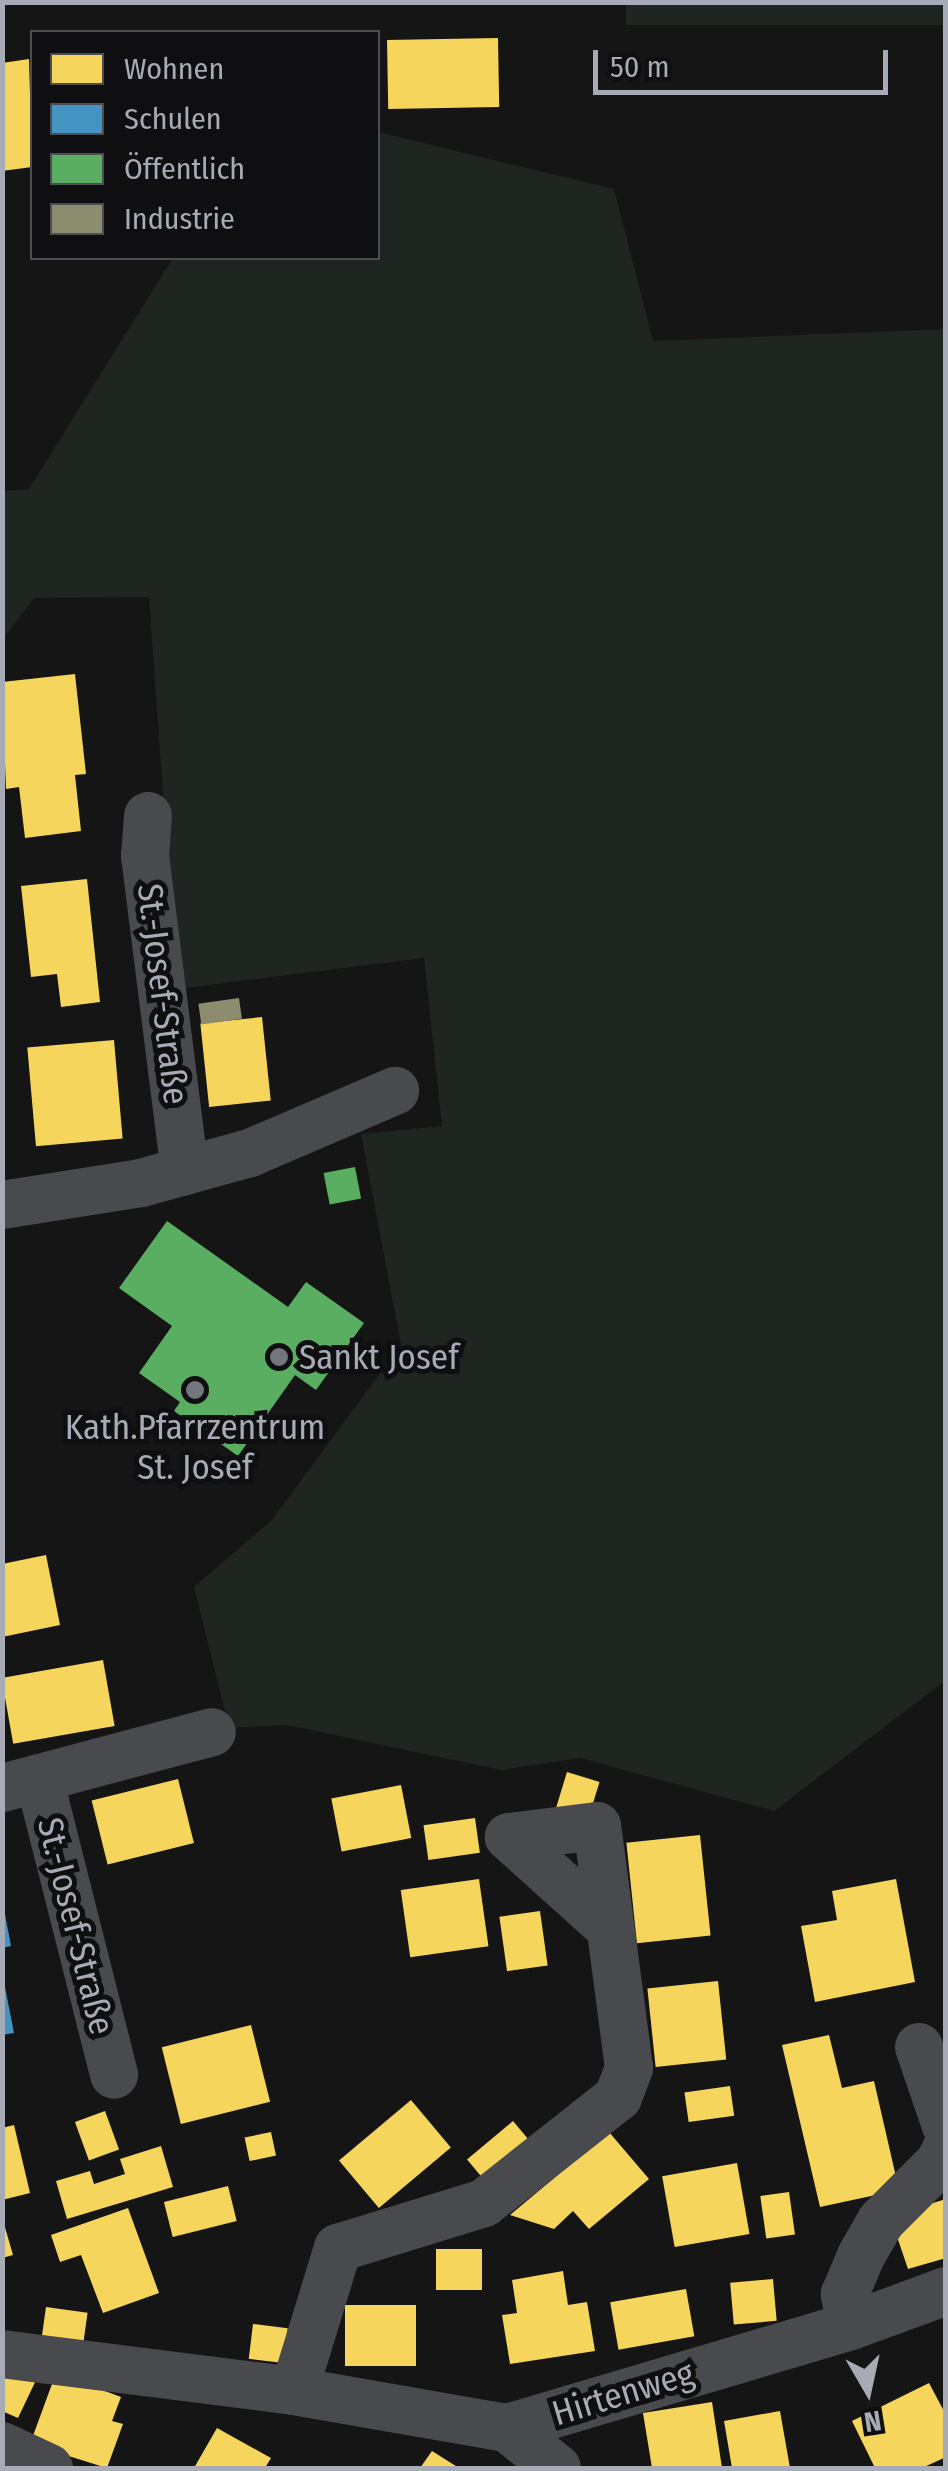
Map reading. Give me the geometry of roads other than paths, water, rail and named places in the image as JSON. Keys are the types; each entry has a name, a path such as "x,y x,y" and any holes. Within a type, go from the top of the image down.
{"street":[{"name":"St.-Josef-Straße","path":"148,816 145,856 185,1171"},
{"path":"2,1206 140,1183 250,1153 395,1091"},
{"name":"St.-Josef-Straße","path":"114,2075 21,1783 212,1732"},
{"path":"294,2391 338,2248 484,2203 618,2098 629,2068 609,1927"},
{"path":"919,2047 946,2126"},
{"path":"851,2326 845,2294 861,2256 881,2221 940,2162 946,2150"},
{"name":"Hirtenweg","path":"2,2354 294,2391 508,2428 851,2326 946,2291"},
{"path":"508,2428 557,2468"},
{"path":"2,2446 49,2468"}],"place":[{"name":"Sankt Josef","path":"279,1357"},
{"name":"Kath.Pfarrzentrum St. Josef","path":"195,1390"}]}
